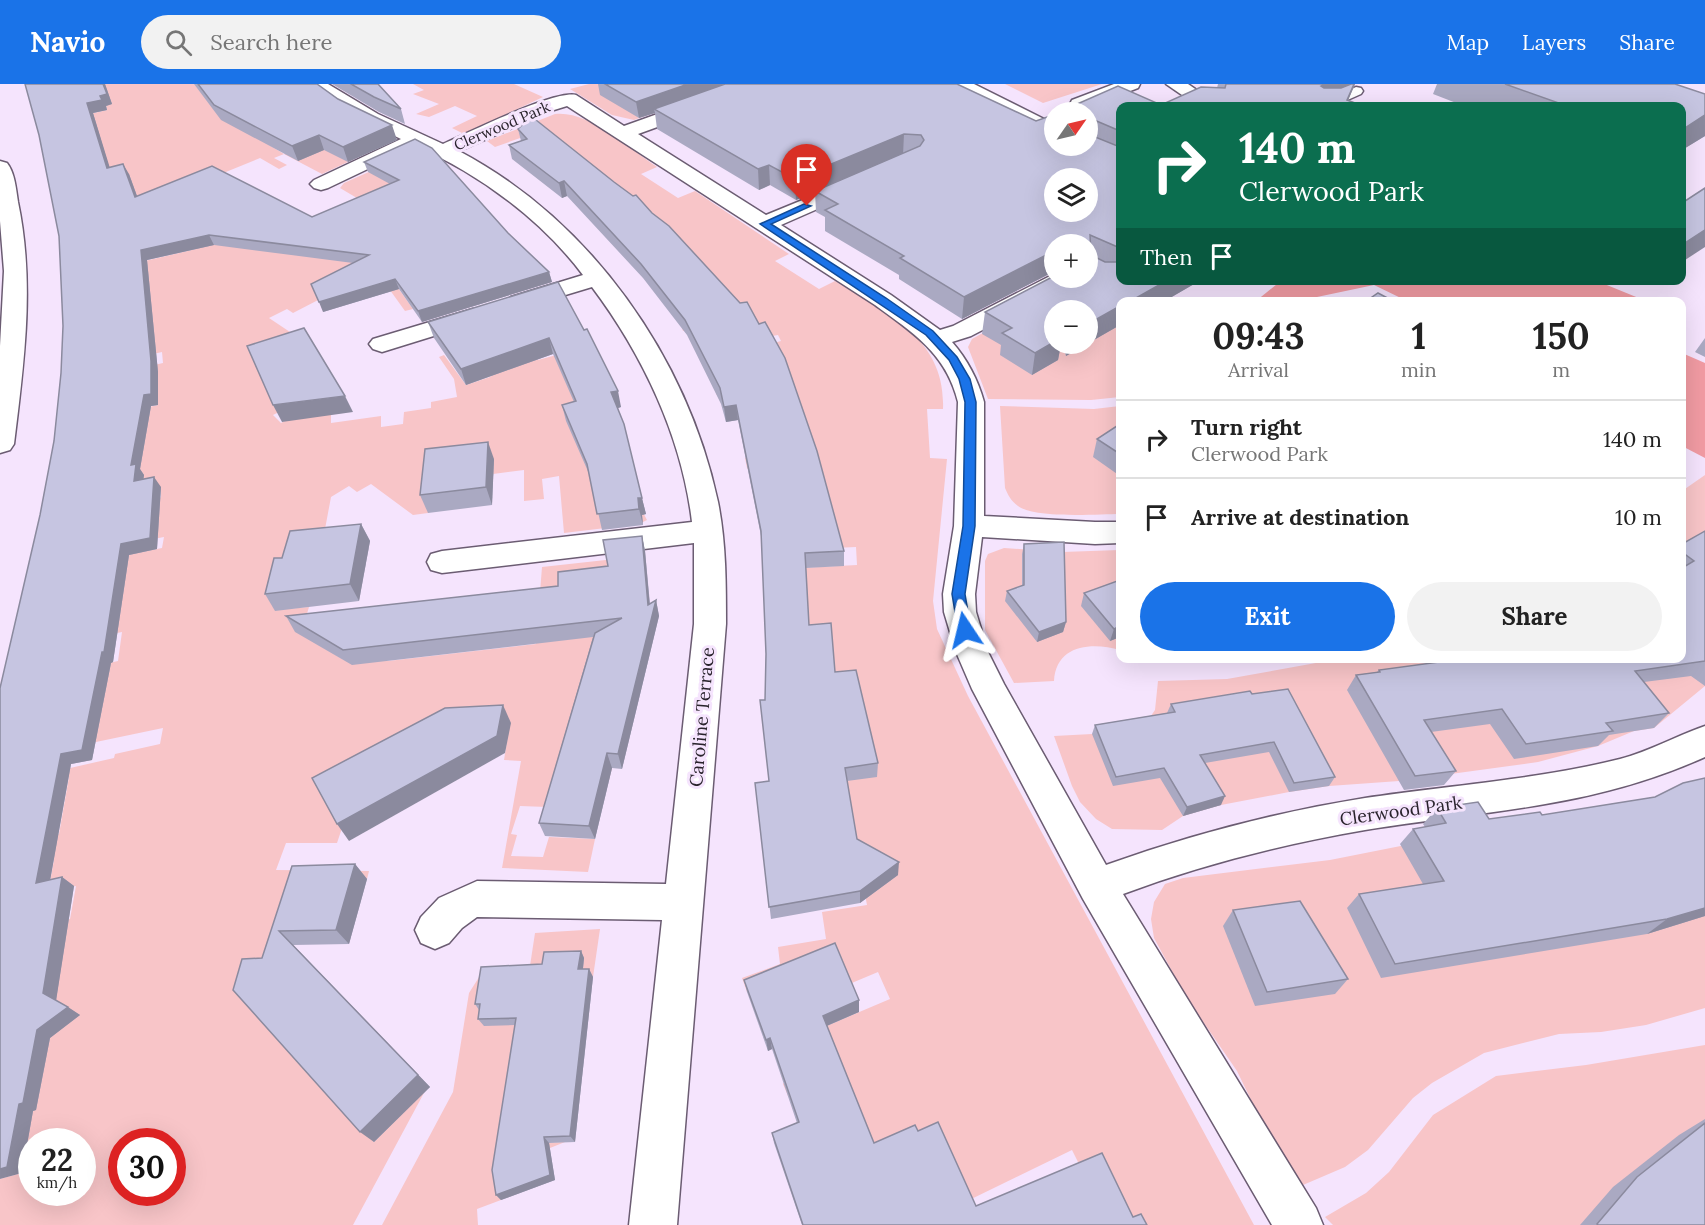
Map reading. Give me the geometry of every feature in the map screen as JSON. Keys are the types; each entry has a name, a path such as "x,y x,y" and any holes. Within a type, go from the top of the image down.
{"street":[{"name":"Caroline Terrace","path":"316,84 341,103 468,164 510,193 570,246 598,278 647,351 683,427 697,472 707,531 711,574 710,624 653,1225"},
{"path":"623,133 758,84"},
{"path":"958,84 1044,126"},
{"path":"1084,102 1131,84"},
{"path":"1175,84 1204,102"},
{"name":"Clerwood Park","path":"430,146 547,106 559,92 883,300 936,339 960,369 971,402 969,526 959,594 962,621 972,652 989,689 1097,886 1299,1225"},
{"path":"1035,122 1044,118"},
{"path":"321,184 430,146"},
{"path":"0,167 10,219 16,271 10,366 0,444"},
{"path":"764,224 869,179"},
{"path":"382,344 598,278"},
{"path":"936,339 962,330 1045,288"},
{"path":"969,526 1116,532"},
{"path":"442,561 707,531"},
{"name":"Clerwood Park","path":"1097,886 1133,872 1254,836 1365,814 1509,797 1587,784 1662,759 1705,741"},
{"path":"435,930 454,908 477,899 683,902"}],"lane":[{"path":"1332,102 1356,90"}],"shaded area":[{"path":"71,84 236,84 269,145 284,154 274,158 287,165 279,169 260,158 216,176 311,223 391,278 413,309 405,311 382,279 351,283 293,313 287,309 269,318 308,344 335,384 273,415 281,423 312,407 331,415 331,423 381,416 381,427 403,424 404,412 431,408 431,402 457,397 454,379 439,357 444,355 466,385 490,377 532,347 538,360 560,354 647,520 639,524 564,533 559,476 542,479 544,499 524,501 524,470 493,474 493,460 431,481 428,513 413,515 371,484 357,492 349,486 331,497 322,545 275,610 309,607 305,620 332,626 314,642 344,660 388,661 536,644 542,567 642,556 651,620 567,764 612,768 609,780 556,777 547,807 520,806 511,834 517,835 511,856 543,857 549,837 595,839 588,872 502,868 521,761 504,760 510,723 342,828 337,843 286,843 276,870 369,871 367,879 305,881 277,971 374,1142 425,1091 353,1225 0,1225 0,1179 18,1174 18,1206 96,1206 96,1128 18,1128 18,1134 7,1136 54,1009 0,936 70,919 76,886 48,892 54,860 0,873 15,844 59,834 69,777 0,784 114,758 115,754 160,744 163,728 72,747 74,737 97,732 100,715 14,684 118,661 122,632 93,638 39,572 162,548 164,537 111,547 161,497 161,488 120,479 146,432 66,426 158,405 157,367 68,386 69,384 163,363 162,352 140,357 68,279 196,249 120,261 130,178 128,174 112,178 81,116 107,110 106,106"},
{"path":"413,84 514,84 543,97 464,134 452,128 477,116 455,106 429,117 416,114 439,104 413,94 424,90"},
{"path":"589,84 733,84 634,120 612,115 570,89"},
{"path":"1005,84 1102,84 1044,102"},
{"path":"555,114 568,114 581,118 609,132 657,167 641,174 678,198 695,191 789,254 775,261 819,289 835,281 893,317 910,330 924,346 935,364 941,384 943,409 927,409 930,458 947,459 933,601 937,629 968,696 1254,1225 1135,1225 1081,1168 1072,1150 918,1225 826,1081 788,1096 783,1084 824,1027 890,999 878,972 847,985 747,992 742,978 780,964 778,947 826,939 822,912 867,905 859,863 836,786 872,753 767,767 767,693 810,639 806,573 763,575 762,570 857,565 856,547 812,549 747,468 745,458 769,455 768,436 716,394 784,378 770,344 781,341 778,335 761,338 748,317 683,331 682,328 722,313 523,137 495,147 487,141"},
{"path":"311,143 376,149 322,174 284,154"},
{"path":"398,159 406,193 372,207 340,188 344,183"},
{"path":"1098,279 1116,280 1116,285 1142,285 1165,297 1116,297 1116,397 1091,400 988,399 968,347 972,339 1064,288 1098,288"},
{"path":"1276,285 1374,285 1317,297 1261,297"},
{"path":"1374,285 1607,285 1636,297 1399,297"},
{"path":"1686,355 1705,363 1705,458 1686,448"},
{"path":"1000,406 1094,409 1116,406 1116,514 1038,513 1018,506 1010,498 1005,488"},
{"path":"1705,475 1705,686 1654,728 1634,731 1598,746 1538,762 1399,781 1329,786 1221,805 1183,816 1162,830 1112,829 1096,819 1080,802 1054,736 1092,734 1144,726 1155,710 1158,681 1227,679 1316,663 1686,663 1686,488"},
{"path":"1004,548 1062,552 1116,550 1116,649 1099,646 1078,649 1061,659 1054,681 1014,683 985,630 985,561 988,554"},
{"path":"1705,779 1705,1008 1646,1025 1601,1032 1559,1034 1484,1053 1432,1083 1413,1098 1368,1150 1345,1167 1303,1185 1273,1145 1237,1071 1186,997 1154,938 1151,919 1154,902 1165,884 1183,878 1330,860 1441,838 1587,821"},
{"path":"600,929 593,977 528,979 535,933"},
{"path":"481,974 521,1025 503,1145 565,1142 550,1148 501,1200 477,1209 478,1225 382,1225 453,1092 469,993"},
{"path":"1705,1045 1705,1225 1333,1225 1325,1217 1366,1193 1389,1172 1433,1115 1496,1076 1586,1065"}],"building":[{"path":"25,84 103,84 107,94 100,96 102,100 87,103 107,168 123,164 135,197 212,166 312,217 399,180 364,162 415,139 432,148 508,233 549,272 418,311 395,279 319,302 311,284 369,255 209,235 141,250 151,361 151,394 144,395 131,465 136,464 134,481 154,477 150,538 121,544 104,652 102,652 82,750 61,754 36,883 62,877 43,993 68,1007 37,1030 23,1103 19,1104 7,1167 0,1169 0,688 40,515 54,441 63,326 59,236 39,135"},
{"path":"198,84 317,84 338,99 392,125 343,147 319,135 292,146 214,105"},
{"path":"351,84 378,84 401,109 374,97"},
{"path":"605,84 688,84 636,102"},
{"path":"725,84 957,84 1036,121 1044,118 1044,156 1098,156 1098,138 1116,145 1116,246 1098,238 1098,234 1044,234 1044,256 964,297 900,258 904,256 825,210 838,204 815,191 920,146 924,140 921,135 904,134 795,179 769,165 758,169 654,109"},
{"path":"1226,84 1325,84 1321,86 1341,88 1354,84 1347,100 1352,102 1168,102 1201,87 1225,88"},
{"path":"1505,84 1675,84 1705,94 1705,115 1686,127 1686,102 1556,102"},
{"path":"1118,86 1154,102 1116,102 1116,129 1098,122 1098,102 1082,102"},
{"path":"531,116 614,182 633,196 636,195 652,213 669,226 740,303 747,302 759,324 765,322 785,358 817,451 844,551 805,553 809,625 831,623 835,672 856,670 878,763 845,768 857,839 899,862 860,891 769,907 755,783 769,781 760,700 765,700 766,654 761,531 736,405 724,407 720,388 685,320 641,264 564,181 559,183 509,145 527,139 518,129"},
{"path":"1705,188 1705,230 1686,242 1686,200"},
{"path":"1098,258 1105,262 1116,262 1116,285 1159,285 1138,297 1116,297 1116,308 1098,318 1098,300 1044,300 1044,348 1035,353 1002,333 1012,328 985,312 1044,281 1044,288 1098,288"},
{"path":"558,282 584,330 587,329 618,391 611,392 624,424 642,498 638,498 639,509 597,514 587,464 562,405 576,401 549,338 461,369 428,322"},
{"path":"1378,293 1386,297 1372,297"},
{"path":"304,328 345,396 273,405 247,346"},
{"path":"1116,427 1116,451 1097,439"},
{"path":"488,442 486,487 420,495 425,449"},
{"path":"361,524 350,584 265,594 274,558 282,558 290,531"},
{"path":"1705,531 1705,661 1635,671 1669,713 1606,723 1613,731 1526,744 1502,709 1424,720 1456,771 1415,776 1356,675 1432,663 1686,663 1686,566 1694,561 1686,555 1686,542"},
{"path":"642,536 648,605 656,600 618,754 607,753 589,826 539,823 595,633 622,618 343,650 286,616 558,586 558,572 608,566 603,540"},
{"path":"1064,542 1066,622 1039,632 1007,591 1024,585 1024,544"},
{"path":"1116,581 1116,628 1114,629 1084,593"},
{"path":"1288,689 1335,777 1294,783 1274,742 1200,755 1225,796 1187,807 1164,768 1116,777 1095,725 1175,712 1171,704 1250,691 1252,694"},
{"path":"503,705 497,736 337,824 312,778 445,708"},
{"path":"1705,778 1705,908 1667,919 1395,964 1359,894 1444,881 1413,829 1446,823 1437,808 1478,802 1489,819 1540,812 1542,815 1655,797 1683,783"},
{"path":"355,864 336,930 279,931 418,1075 360,1132 233,990 242,959 262,958 292,866"},
{"path":"1300,901 1348,979 1267,992 1233,910"},
{"path":"835,943 859,1000 823,1016 874,1143 915,1125 918,1131 938,1122 976,1206 1102,1153 1133,1217 1141,1214 1147,1225 803,1225 772,1133 799,1122 770,1038 766,1040 744,980"},
{"path":"581,951 578,969 589,969 570,1136 544,1137 550,1175 496,1195 492,1170 516,1018 478,1019 480,1004 475,1004 481,967 542,964 544,952"},
{"path":"1705,1123 1705,1225 1597,1224 1637,1177"}],"route":[{"path":"807,206 764,224 930,333 953,359 964,379 971,402 969,526 959,594 960,612 965,630"}]}
